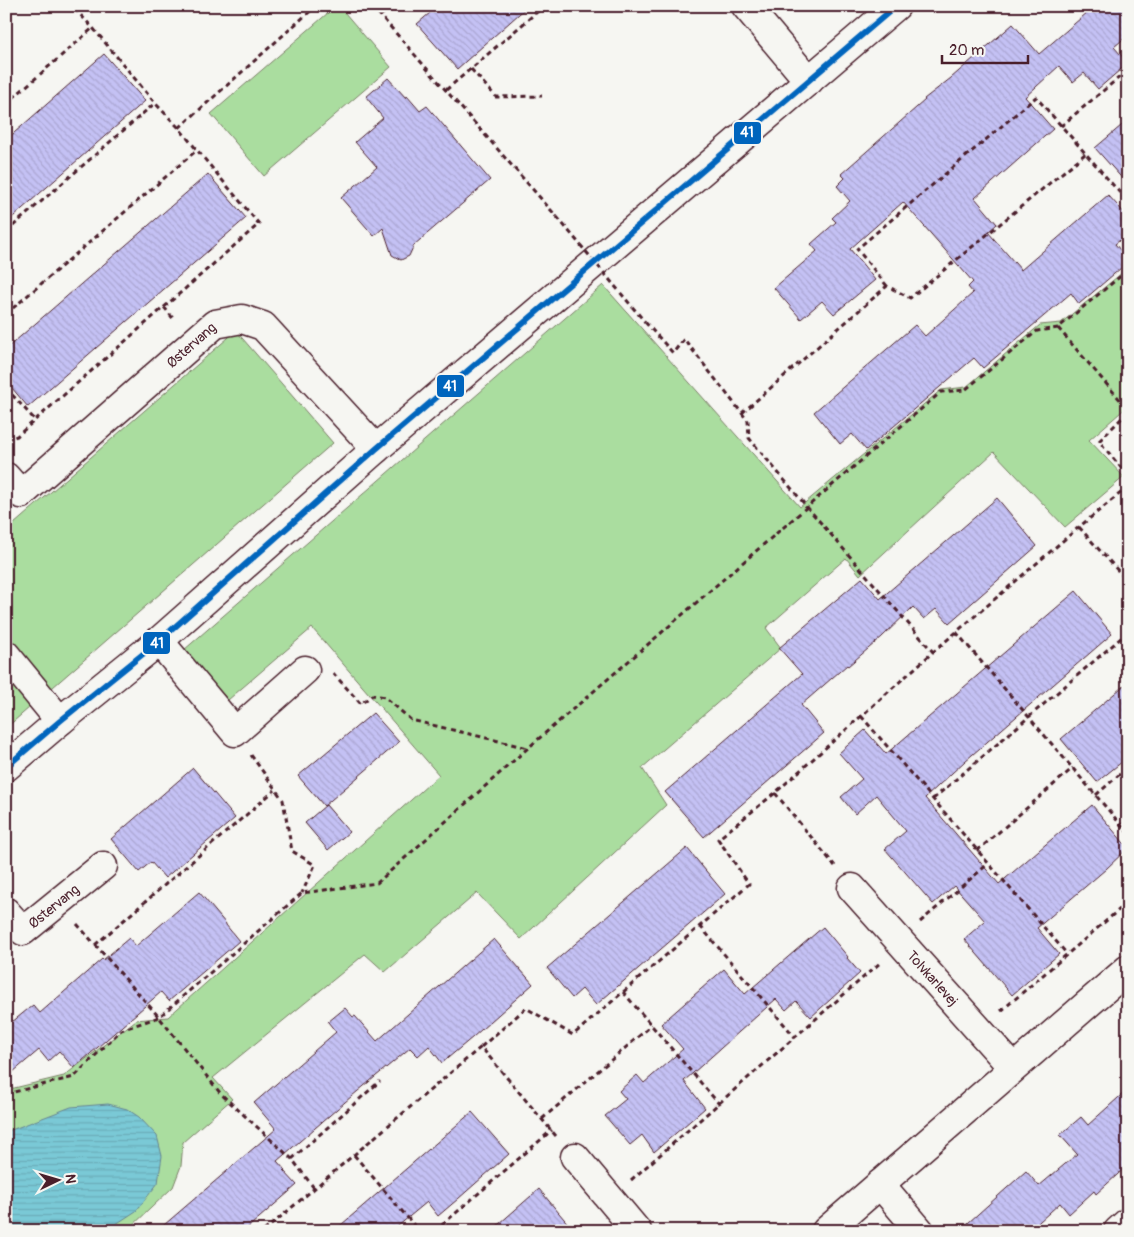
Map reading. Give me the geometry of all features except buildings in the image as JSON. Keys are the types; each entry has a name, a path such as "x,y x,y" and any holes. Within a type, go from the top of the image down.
{"street":[{"path":"746,6 809,81"},
{"path":"6,767 159,641 376,449 896,6"},
{"name":"Østervang","path":"6,477 22,494 215,324 242,319 263,326 376,449"},
{"path":"159,641 235,732 305,670"},
{"path":"6,655 60,722"},
{"name":"Østervang","path":"6,912 23,931 103,866"},
{"name":"Tolvkarlevej","path":"852,888 1014,1068"},
{"path":"826,1231 1128,968"},
{"path":"574,1157 637,1231"},
{"path":"880,1184 920,1231"},
{"path":"1118,1231 1128,1222"}],"path":[{"path":"6,440 17,436 259,224 179,128 72,6"},
{"path":"179,128 316,6"},
{"path":"372,6 673,353 684,340 748,421 749,438 933,652"},
{"path":"380,16 392,6"},
{"path":"446,90 544,6"},
{"path":"6,104 93,28"},
{"path":"471,69 496,97 542,96"},
{"path":"1062,126 1128,70"},
{"path":"1086,154 910,298 887,286 858,249 1036,97 1062,126 1128,202"},
{"path":"6,232 156,103"},
{"path":"6,314 196,150"},
{"path":"302,893 377,883 528,748 941,392 965,390 1037,331 1058,328 1128,270"},
{"path":"742,414 887,286"},
{"path":"164,307 170,316"},
{"path":"1058,328 1128,411 1099,441 1128,478"},
{"path":"6,388 35,420"},
{"path":"264,1231 526,1008 574,1035 749,884 718,839 775,793 956,632 1079,527 1128,488"},
{"path":"1079,527 1128,582"},
{"path":"956,632 1128,833"},
{"path":"933,800 1128,632"},
{"path":"305,670 322,660 361,704 372,695 385,696 411,720 528,748"},
{"path":"861,716 1067,954"},
{"path":"6,1094 74,1077 120,1030 159,1017 302,893 315,865 292,851 283,800 235,732"},
{"path":"1096,795 1128,767"},
{"path":"977,851 1073,768"},
{"path":"95,945 275,790"},
{"path":"775,793 852,888"},
{"path":"610,1199 902,943 915,927 988,864"},
{"path":"980,1030 1128,902"},
{"path":"58,903 159,1017 221,1094 292,1159 314,1188"},
{"path":"700,926 795,1037"},
{"path":"623,992 719,1104"},
{"path":"542,1119 652,1025"},
{"path":"481,1047 574,1157"},
{"path":"292,1159 380,1081"},
{"path":"435,1231 552,1130"},
{"path":"354,1155 419,1231"}],"green space":[{"path":"336,6 339,6 391,67 264,176 211,114"},
{"path":"1128,268 1128,406 1089,440 1124,477 1065,527 994,452 860,575 846,558 766,628 781,648 642,768 666,805 521,939 477,893 385,972 365,954 213,1078 232,1099 183,1142 181,1166 173,1187 129,1229 130,1231 6,1231 6,1090 64,1076 136,1020 168,1017 439,775 312,628 228,700 184,650 603,285 800,507 941,390 966,387 1040,325 1061,323"},
{"path":"236,331 333,443 6,728 6,531"}],"water":[{"path":"108,1104 127,1109 139,1117 157,1136 162,1156 158,1183 136,1211 113,1226 94,1231 6,1231 6,1132 71,1107"}],"transit line":[{"name":"41","path":"6,767 159,641 376,449 896,6"}]}
